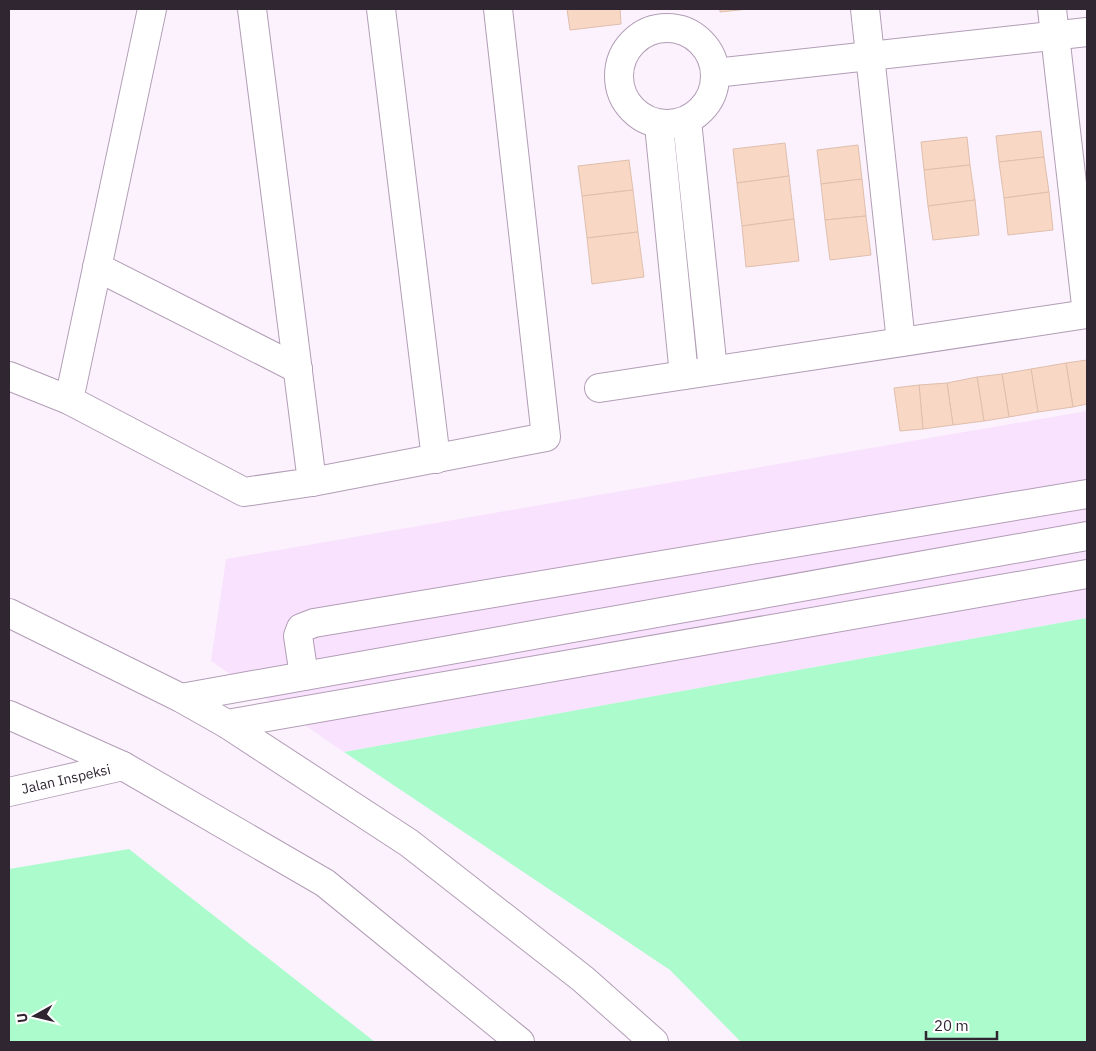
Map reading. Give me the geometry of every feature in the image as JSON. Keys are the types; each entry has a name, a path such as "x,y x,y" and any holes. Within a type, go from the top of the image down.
{"street":[{"path":"69,400 152,9"},
{"path":"252,9 312,482"},
{"path":"381,9 436,459"},
{"path":"9,376 69,400 244,492 312,482 546,437 498,9"},
{"path":"865,9 901,342"},
{"path":"599,388 1087,314 1052,9"},
{"path":"676,19 696,37 709,53 715,73 713,93 703,109 687,121 659,125 636,115 621,94 618,69 628,46 647,20 676,19"},
{"path":"715,73 1087,32"},
{"path":"687,121 713,370"},
{"path":"659,125 684,375"},
{"path":"97,267 298,369"},
{"path":"304,676 298,636 301,628 314,623 629,572 1087,494"},
{"path":"181,698 1087,536"},
{"path":"228,724 1087,574"},
{"path":"821,584 826,621"},
{"path":"9,613 181,698 228,724 409,843 583,979 654,1042"},
{"path":"9,715 123,766 325,883 520,1042"},
{"name":"Jalan Inspeksi","path":"9,792 123,766"}],"shaded area":[{"path":"1087,411 1087,618 344,752 211,661 226,559"}],"green space":[{"path":"1087,618 1087,1042 741,1042 670,970 344,752"},
{"path":"129,849 375,1042 9,1042 9,869"}],"building":[{"path":"567,9 620,9 621,24 570,30"},
{"path":"720,9 749,9 720,12"},
{"path":"1041,131 1044,157 999,162 996,136"},
{"path":"967,137 970,165 924,170 921,142"},
{"path":"785,143 789,176 737,183 733,149"},
{"path":"858,145 862,179 821,184 817,150"},
{"path":"1044,157 1049,192 1004,198 999,162"},
{"path":"629,160 633,190 582,196 578,166"},
{"path":"970,165 975,200 928,206 924,170"},
{"path":"789,176 794,219 742,226 737,183"},
{"path":"862,179 866,216 825,220 821,184"},
{"path":"633,190 638,232 587,238 582,196"},
{"path":"1049,192 1053,230 1008,235 1004,198"},
{"path":"975,200 979,235 933,240 928,206"},
{"path":"866,216 871,255 830,260 825,220"},
{"path":"794,219 799,261 746,267 742,226"},
{"path":"638,232 644,277 592,284 587,238"},
{"path":"1087,360 1087,404 1073,407 1066,363"},
{"path":"1066,363 1073,407 1038,412 1031,369"},
{"path":"1031,369 1038,412 1009,417 1002,374"},
{"path":"1002,374 1009,417 984,421 977,377"},
{"path":"977,377 984,421 953,425 947,383"},
{"path":"947,383 953,425 923,429 919,385"},
{"path":"919,385 923,429 900,431 894,388"}]}
